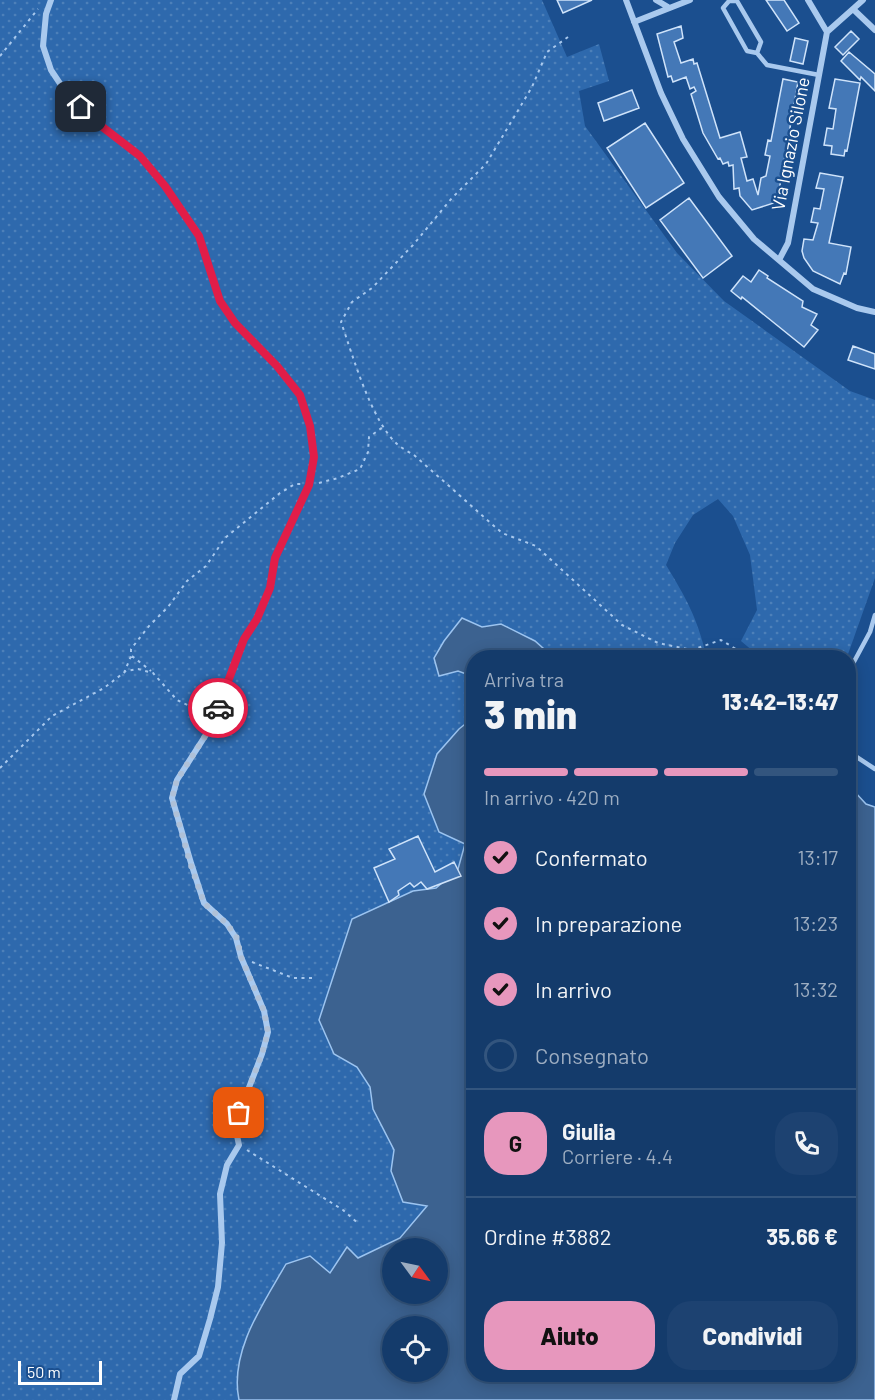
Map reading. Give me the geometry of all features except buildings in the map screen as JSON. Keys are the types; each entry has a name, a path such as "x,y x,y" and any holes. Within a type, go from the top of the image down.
{"street":[{"path":"51,0 46,14 43,46 51,70 65,91 96,122 140,156 165,186 199,236 220,301 235,323 277,366 300,395 310,426 314,457 309,485 275,558 270,588 257,619 244,639 209,730 177,780 172,798 204,903 227,924 237,938 241,957 264,1011 268,1032 239,1113 236,1131 239,1145 227,1165 220,1194 222,1243 218,1287 210,1319 199,1356 180,1374 174,1400"},
{"path":"626,0 661,93 683,139 719,197 754,239 813,289 857,308 875,312"},
{"path":"656,0 668,8"},
{"path":"634,22 690,0"},
{"path":"808,0 827,32 863,0"},
{"path":"853,9 875,30"},
{"name":"Via Ignazio Silone","path":"779,260 788,243 827,32"}],"lane":[{"path":"757,53 761,42 737,1 729,1 723,8 747,51 757,53 767,65 819,75"},
{"path":"856,660 872,634 875,615"},
{"path":"856,757 875,769"}],"path":[{"path":"0,56 39,8"},
{"path":"568,37 547,52 532,87 486,164 452,198 413,245 372,288 352,302 341,322 364,387 383,427 398,445 414,455 502,533 536,546 622,625 658,643 692,650 721,640 737,650"},
{"path":"124,673 131,656 131,649 168,607 187,581 206,566 225,538 280,493 295,484 309,485 338,478 360,469 368,452 369,436 383,427"},
{"path":"131,656 153,673 177,700 214,717"},
{"path":"0,768 52,716 104,688 124,673 138,669 153,673"},
{"path":"241,957 293,978 313,978"},
{"path":"239,1145 343,1210 359,1224"}],"shaded area":[{"path":"0,0 542,0 567,57 599,44 609,81 579,91 585,126 677,253 724,301 850,391 875,400 875,578 849,650 752,650 741,641 757,610 750,555 733,516 718,499 693,515 675,543 666,565 690,608 705,650 466,650 466,723 459,729 465,844 458,869 436,888 413,891 352,919 319,1020 334,1054 357,1067 370,1087 373,1109 394,1150 391,1171 427,1206 400,1238 382,1238 382,1247 358,1258 347,1247 330,1273 286,1264 258,1312 243,1346 237,1382 239,1400 0,1400"},
{"path":"462,618 482,627 501,624 535,641 545,650 466,650 466,674 458,671 439,676 434,658"},
{"path":"466,723 466,1382 856,1382 856,793 866,804 875,807 875,1400 239,1400 237,1382 243,1346 258,1312 286,1264 310,1256 330,1273 347,1247 358,1258 382,1247 382,1304 448,1304 448,1238 400,1238 427,1206 403,1202 391,1171 394,1150 373,1109 370,1087 357,1067 334,1054 319,1020 352,919 413,891 436,888 458,869 465,844 439,832 424,794 437,754"}],"way so far":[{"path":"218,708 209,730 177,780 172,798 204,903 227,924 237,938 241,957 264,1011 268,1032 239,1113"}],"route":[{"path":"81,107 96,122 140,156 165,186 199,236 212,269 220,301 235,323 277,366 300,395 310,426 314,457 309,485 275,558 270,588 257,619 244,639 218,708"}]}
